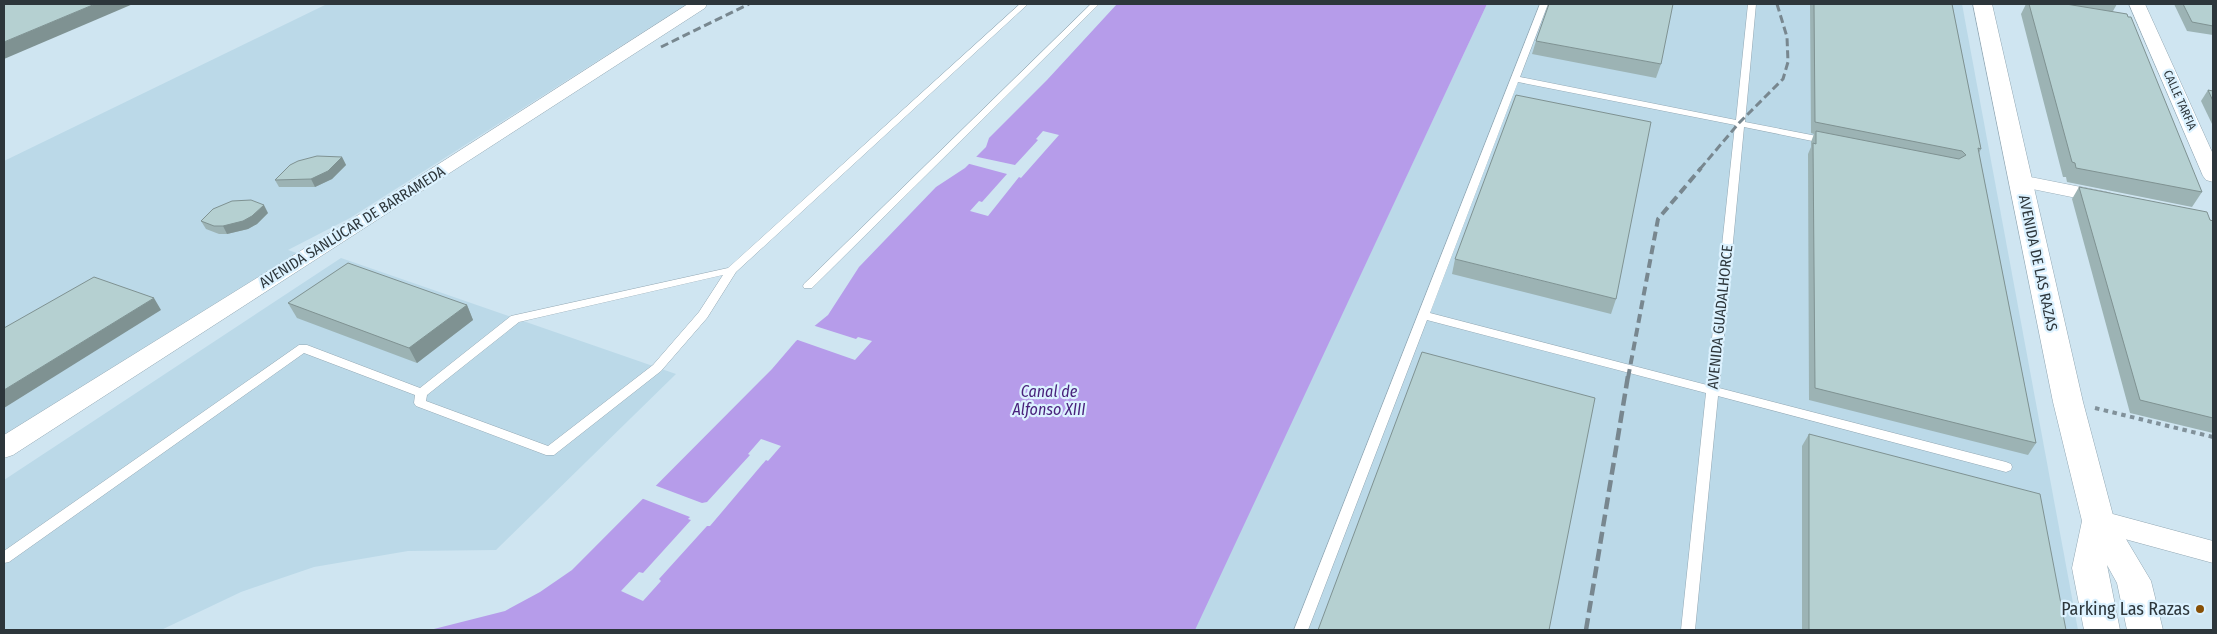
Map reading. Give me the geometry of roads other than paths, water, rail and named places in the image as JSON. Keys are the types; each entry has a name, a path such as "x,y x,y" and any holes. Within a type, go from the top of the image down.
{"main road":[{"name":"AVENIDA DE LAS RAZAS","path":"1982,4 2068,402 2098,521 2134,581 2145,630"},
{"name":"AVENIDA DE LAS RAZAS","path":"2098,521 2089,568 2102,630"}],"street":[{"name":"AVENIDA SANLÚCAR DE BARRAMEDA","path":"4,448 388,205 699,4"},
{"name":"CALLE TARFIA","path":"2137,4 2213,176"},
{"path":"2127,20 2146,24"},
{"path":"2020,181 2126,202"},
{"path":"2098,521 2213,552"}],"lane":[{"path":"732,270 515,319 421,393 420,403 550,452 657,368 703,314 732,270 1024,4"},
{"path":"808,286 1095,4"},
{"path":"1301,630 1544,4"},
{"name":"AVENIDA GUADALHORCE","path":"1688,630 1752,4"},
{"path":"1515,79 1837,143"},
{"path":"1423,315 2006,467"},
{"path":"4,558 303,348 421,393"}],"water":[{"name":"Canal de Alfonso XIII","path":"1117,4 1487,4 1195,630 430,630 505,611 540,592 572,570 772,369 796,341 828,315 859,267 936,187 965,168 986,147 989,138 1047,80"}],"railway":[{"path":"661,47 749,4"},
{"path":"1700,169 1739,123 1783,79 1788,62 1787,37 1777,4"},
{"path":"1628,378 1658,219 1701,168"},
{"path":"1586,630 1628,376"}],"place":[{"name":"Parking Las Razas","path":"2200,609"}]}
